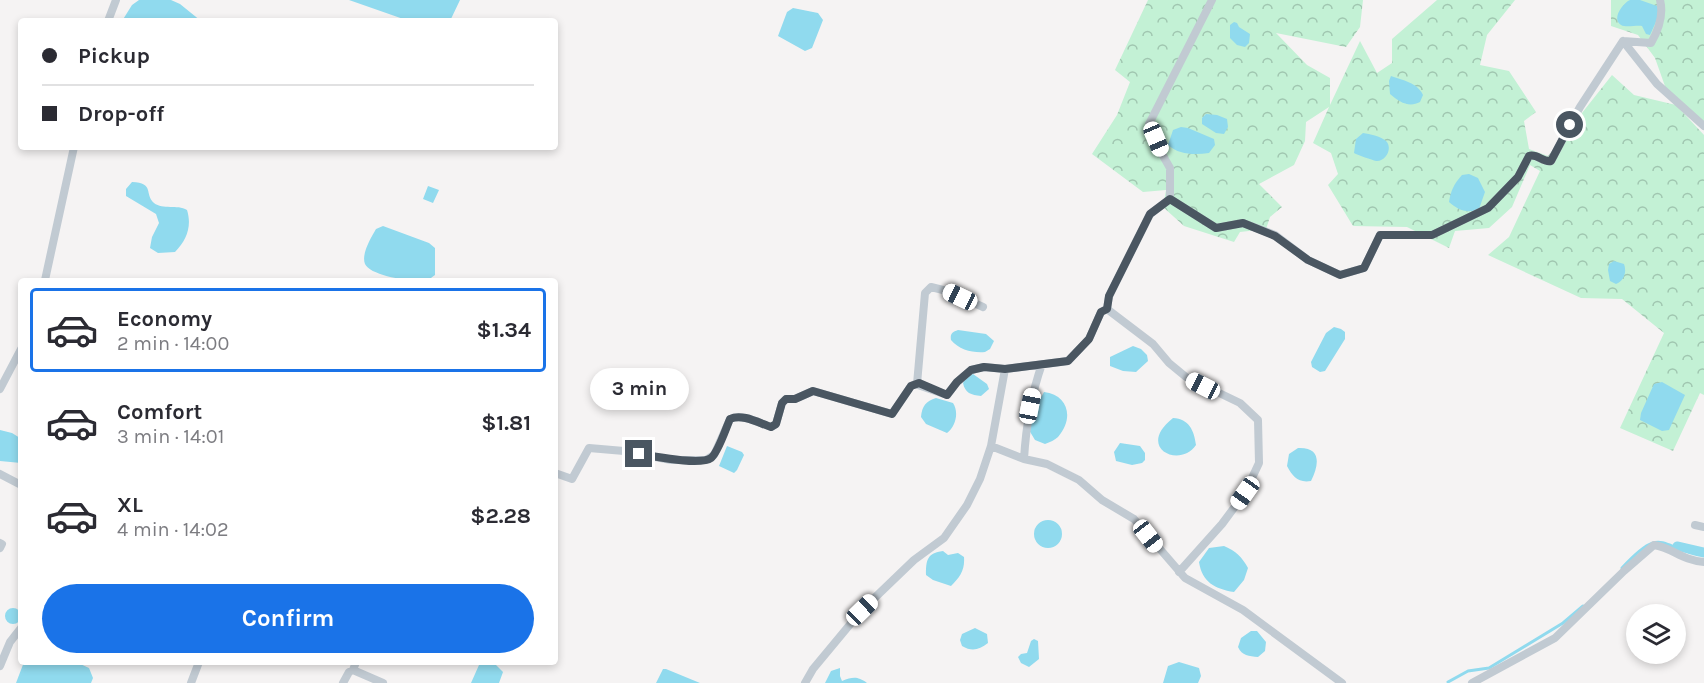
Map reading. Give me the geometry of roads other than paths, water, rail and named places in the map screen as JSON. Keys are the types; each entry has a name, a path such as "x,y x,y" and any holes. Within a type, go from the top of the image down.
{"street":[{"path":"109,18 116,0"},
{"path":"1170,199 1170,168 1149,124 1212,0"},
{"path":"1623,41 1651,43 1657,33 1662,10 1660,0"},
{"path":"1170,199 1216,228 1243,223 1275,236 1308,260 1340,275 1364,268 1380,235 1432,235 1488,208 1518,177 1529,156 1535,155 1548,162 1551,161 1580,107 1623,41"},
{"path":"1623,41 1658,84 1704,126"},
{"path":"45,278 73,150"},
{"path":"1107,309 1109,296 1150,214 1170,199"},
{"path":"917,384 925,293 930,287 940,288 983,308"},
{"path":"558,474 572,479 589,448 624,451 671,460 706,460 714,455 730,419 744,417 771,427 776,424 782,403 786,399 795,399 813,391 892,414 911,386 917,384 947,395 971,370 984,367 1005,369 1068,361 1089,339 1101,312 1107,309"},
{"path":"1107,309 1153,344 1186,378 1240,403 1258,420 1259,463 1245,493 1222,524 1179,572"},
{"path":"0,389 18,355"},
{"path":"1024,459 1028,419 1042,364"},
{"path":"805,683 813,669 862,610 914,560 944,538 967,505 980,479 991,446 1005,369"},
{"path":"991,446 1024,459 1047,464 1079,480 1102,500 1128,514 1185,578 1243,610 1342,683"},
{"path":"0,474 18,483"},
{"path":"1695,525 1704,527"},
{"path":"1472,683 1556,638 1654,545 1663,546 1690,561 1704,562"},
{"path":"0,666 10,642 18,632"},
{"path":"190,683 198,665"},
{"path":"343,683 355,665"},
{"path":"353,670 383,683"}],"water":[{"path":"139,0 171,0 197,18 124,18 132,5"},
{"path":"349,0 460,0 451,18 400,18"},
{"path":"1630,0 1640,0 1657,6 1660,13 1650,35 1646,34 1642,26 1626,26 1618,22 1619,11"},
{"path":"793,8 818,13 823,20 812,48 805,51 778,36 787,12"},
{"path":"1234,22 1250,34 1249,43 1245,47 1237,45 1230,38 1230,25"},
{"path":"1391,76 1409,82 1421,91 1423,95 1420,102 1404,103 1390,94"},
{"path":"1206,114 1227,119 1228,127 1224,134 1216,133 1202,124 1202,118"},
{"path":"1181,127 1214,139 1215,145 1209,153 1204,154 1187,154 1177,151 1168,145 1173,130"},
{"path":"1363,133 1386,141 1389,151 1383,159 1376,161 1354,153 1356,139"},
{"path":"1469,174 1478,178 1485,192 1479,209 1467,211 1449,202 1457,181 1462,175"},
{"path":"132,182 144,184 154,203 187,210 189,222 187,232 183,243 175,252 158,253 150,248 152,237 159,223 156,214 126,196 126,189"},
{"path":"428,186 439,190 433,203 423,199"},
{"path":"383,226 429,243 435,248 435,275 430,278 393,278 369,268 364,260 365,251 376,229"},
{"path":"1614,261 1624,264 1625,270 1623,278 1616,284 1610,281 1608,270 1609,264"},
{"path":"1334,327 1345,332 1345,339 1325,371 1320,372 1312,367 1311,362 1326,333"},
{"path":"958,330 986,334 994,341 990,349 985,352 966,350 951,340 952,334"},
{"path":"1133,346 1141,349 1147,355 1148,361 1136,372 1123,371 1110,366 1110,357"},
{"path":"973,374 987,384 989,389 981,396 969,393 965,389 963,383 966,377"},
{"path":"1662,382 1685,395 1669,430 1662,431 1640,420 1654,384"},
{"path":"1044,392 1052,394 1064,403 1067,416 1063,430 1058,437 1045,444 1035,440 1029,430 1034,410"},
{"path":"936,398 953,403 955,407 954,423 947,433 926,424 921,417 925,404"},
{"path":"1173,418 1190,426 1196,445 1189,452 1180,455 1164,452 1159,446 1158,438 1162,429"},
{"path":"0,430 18,437 18,463 0,461"},
{"path":"1120,443 1140,446 1145,453 1145,460 1132,465 1116,461 1114,452"},
{"path":"727,446 744,455 734,473 719,466"},
{"path":"1298,448 1306,448 1315,454 1317,463 1311,481 1296,478 1287,466 1289,454"},
{"path":"1048,520 1058,524 1062,534 1058,544 1048,548 1038,544 1034,534 1038,524"},
{"path":"1224,546 1238,555 1248,568 1244,580 1234,592 1210,583 1203,575 1199,562 1209,548"},
{"path":"943,551 948,555 958,553 964,557 961,573 951,586 926,575 929,558 934,553"},
{"path":"10,609 16,609 18,621 13,624 5,616"},
{"path":"975,628 987,634 988,643 975,649 962,646 960,640 962,634"},
{"path":"1251,631 1257,631 1266,642 1265,651 1258,657 1244,654 1238,647 1241,638"},
{"path":"1034,639 1038,641 1039,659 1029,667 1021,663 1018,657 1027,653"},
{"path":"1179,662 1199,668 1201,676 1198,683 1163,683 1168,666"},
{"path":"23,665 82,665 89,668 93,678 91,683 16,683"},
{"path":"479,665 496,665 503,672 499,683 471,683"},
{"path":"840,668 842,681 855,678 867,683 825,683 831,671"},
{"path":"663,669 666,669 700,683 656,683"}],"waterway":[{"path":"1622,568 1646,546 1654,543 1661,542 1704,556"},
{"path":"1677,546 1704,552"},
{"path":"1448,682 1468,671 1489,668 1563,623 1583,606"}]}
